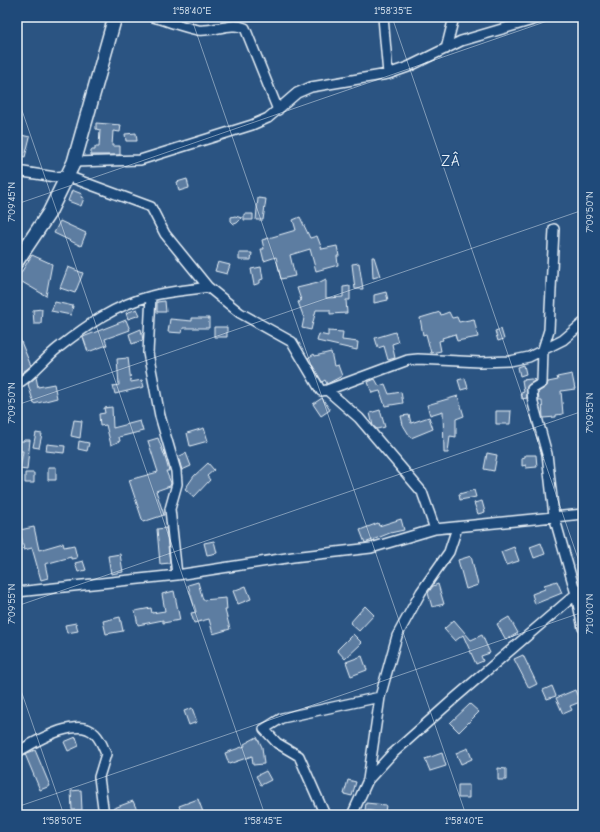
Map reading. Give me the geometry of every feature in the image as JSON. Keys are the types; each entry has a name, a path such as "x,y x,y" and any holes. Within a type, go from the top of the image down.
{"street":[{"path":"17,261 49,213 74,162 115,17"},
{"path":"153,17 198,30 240,26 245,28 278,110"},
{"path":"384,17 388,74"},
{"path":"446,49 454,17"},
{"path":"74,162 140,160 252,126 268,118 297,93 311,88 388,74 408,68 481,34 543,17"},
{"path":"17,171 55,177 67,176 151,207 165,234 208,287 240,313 292,342 322,391 408,360 510,361 529,357 543,348 563,340 583,323"},
{"path":"554,229 549,330 543,348 542,383 532,389 533,402 547,454 554,516 579,591 583,628"},
{"path":"17,384 27,378 50,354 89,323 117,308 151,296 208,287"},
{"path":"151,296 148,353 160,416 176,471 177,484 170,508 177,575"},
{"path":"327,390 359,418 422,492 435,529"},
{"path":"17,592 177,575 293,557 371,548 435,529 457,528 554,516 583,514"},
{"path":"352,815 368,780 380,696 397,636 421,592 449,552 457,528"},
{"path":"368,780 391,755 579,591"},
{"path":"325,815 299,756 277,743 264,729 282,718 380,696"},
{"path":"17,752 47,736 75,727 85,728 95,734 106,754 100,777 104,815"}],"building":[{"path":"96,123 121,125 120,132 113,131 112,146 120,146 120,155 91,155 91,150 95,150 95,147 99,147 100,130 96,129"},
{"path":"136,133 137,141 126,141 125,134"},
{"path":"21,135 30,137 25,157 17,155 17,144"},
{"path":"187,179 189,188 179,191 177,182"},
{"path":"72,190 82,194 81,197 84,198 81,206 68,201"},
{"path":"258,198 266,199 263,220 256,220"},
{"path":"244,214 253,214 253,220 244,220"},
{"path":"235,216 242,218 234,224 231,221 231,217"},
{"path":"300,217 310,238 317,236 322,249 337,246 339,256 337,256 338,265 316,271 310,249 290,255 295,276 281,279 276,257 264,261 261,249 264,249 262,240 296,230 293,220"},
{"path":"60,221 86,233 81,246 54,233"},
{"path":"239,253 252,253 251,260 239,260"},
{"path":"32,255 52,264 46,296 17,279"},
{"path":"372,257 374,257 380,276 373,278"},
{"path":"218,262 230,265 227,274 215,271"},
{"path":"359,263 363,289 355,289 352,264"},
{"path":"68,267 83,273 75,293 60,288"},
{"path":"261,267 263,279 260,280 260,283 254,285 251,269"},
{"path":"326,279 326,298 343,297 343,287 350,286 350,300 346,300 347,313 330,314 330,310 316,310 311,330 302,328 304,318 298,302 301,300 297,288 318,283"},
{"path":"386,292 388,300 374,303 374,295"},
{"path":"165,301 166,312 157,312 157,302"},
{"path":"55,302 73,306 71,315 51,311"},
{"path":"42,309 41,324 34,324 33,310"},
{"path":"137,309 140,315 128,319 126,313"},
{"path":"440,312 441,315 449,312 452,318 457,317 459,322 474,319 478,337 457,341 455,334 442,338 443,340 439,341 441,351 431,353 426,334 423,335 420,318"},
{"path":"192,318 209,318 209,328 183,328 182,333 168,332 170,319 192,321"},
{"path":"126,320 130,330 105,339 107,345 88,352 83,337"},
{"path":"214,327 227,327 227,337 214,337"},
{"path":"141,329 143,340 132,344 129,334"},
{"path":"501,329 504,339 498,341 495,331"},
{"path":"328,331 343,332 342,340 358,342 357,350 317,341 319,334 328,336"},
{"path":"17,332 31,366 19,375 17,369"},
{"path":"395,332 398,342 392,344 395,358 388,360 384,346 378,348 375,338"},
{"path":"331,352 334,366 338,365 342,376 327,384 325,380 322,382 308,358 314,354 315,356"},
{"path":"128,358 131,382 142,380 144,387 115,394 113,386 119,385 117,359"},
{"path":"524,365 526,374 520,376 518,367"},
{"path":"572,374 575,389 561,391 563,414 556,415 556,417 543,418 542,401 539,401 538,392 547,386 548,382 558,380 557,377"},
{"path":"36,377 38,387 54,384 57,398 34,404 28,384"},
{"path":"465,378 468,388 461,390 458,380"},
{"path":"375,379 379,386 385,384 389,394 401,392 403,403 385,406 380,391 372,393 368,382"},
{"path":"522,380 536,380 527,387 527,398 522,399 521,393 524,392"},
{"path":"458,396 464,416 456,419 456,437 450,436 448,453 444,453 443,411 430,415 427,405"},
{"path":"322,398 330,410 321,416 313,404"},
{"path":"112,407 113,428 140,421 143,431 119,437 120,441 111,445 106,425 100,426 99,414 105,413 104,408"},
{"path":"380,410 385,427 377,429 373,426 370,413"},
{"path":"496,411 511,411 510,424 496,424"},
{"path":"409,415 411,423 429,417 433,429 411,438 403,425 401,416"},
{"path":"74,420 82,421 80,438 71,436"},
{"path":"204,428 208,441 190,446 187,433"},
{"path":"36,433 42,434 39,448 33,447"},
{"path":"158,438 169,471 166,471 171,483 170,486 156,491 164,515 143,522 129,480 158,472 148,441"},
{"path":"30,440 27,470 20,469 23,451 17,451 17,441"},
{"path":"79,441 89,443 87,451 78,449"},
{"path":"47,444 65,446 64,453 46,451"},
{"path":"186,453 191,466 182,470 178,457"},
{"path":"487,453 497,455 494,471 484,469"},
{"path":"525,455 536,455 537,467 526,468 526,465 522,466 522,458 525,457"},
{"path":"208,463 214,470 207,476 210,480 194,497 185,489 194,476"},
{"path":"48,467 56,467 56,480 48,480"},
{"path":"25,473 34,473 34,483 25,483"},
{"path":"474,490 476,497 460,500 459,494"},
{"path":"482,501 485,512 478,514 474,503"},
{"path":"401,519 404,530 390,533 365,543 360,530 378,523 379,526"},
{"path":"34,527 39,550 63,543 64,547 74,545 77,558 71,559 71,557 45,564 48,578 41,580 32,548 24,550 20,530"},
{"path":"166,528 170,563 160,564 157,529"},
{"path":"214,541 217,553 207,555 204,543"},
{"path":"541,543 545,554 534,558 530,547"},
{"path":"514,547 519,561 506,565 501,552"},
{"path":"120,554 123,572 111,574 108,556"},
{"path":"471,556 478,585 466,589 458,560"},
{"path":"83,561 86,570 78,572 75,563"},
{"path":"557,581 562,593 535,604 532,594 545,589 544,585"},
{"path":"198,582 203,600 226,598 227,610 225,610 230,629 213,634 209,619 194,623 191,613 196,612 188,585"},
{"path":"438,584 444,604 432,607 428,593 433,586"},
{"path":"246,586 251,599 238,604 233,591"},
{"path":"174,591 180,620 163,623 163,620 138,625 135,611 151,608 152,613 165,611 162,594"},
{"path":"365,606 374,615 359,631 350,623"},
{"path":"120,617 123,631 106,634 103,621"},
{"path":"509,617 518,633 506,640 497,624"},
{"path":"454,620 471,640 482,635 490,653 481,656 483,661 476,664 463,635 455,641 444,629"},
{"path":"76,623 78,631 67,633 65,625"},
{"path":"353,634 362,643 345,659 337,650"},
{"path":"523,655 537,684 529,688 514,659"},
{"path":"362,656 367,670 351,676 346,662"},
{"path":"552,686 556,696 547,699 543,690"},
{"path":"575,690 580,702 570,706 572,710 563,714 556,698"},
{"path":"470,704 479,712 459,732 450,723"},
{"path":"192,708 197,722 189,725 184,711"},
{"path":"76,737 79,746 68,751 64,742"},
{"path":"257,737 262,747 264,764 253,765 252,756 229,764 225,753 245,746 244,744"},
{"path":"468,748 472,759 461,764 456,753"},
{"path":"35,750 50,786 40,790 25,754"},
{"path":"442,753 446,766 430,771 425,759"},
{"path":"498,768 506,769 506,780 498,780"},
{"path":"266,771 271,780 261,785 256,776"},
{"path":"348,780 356,782 352,796 344,794"},
{"path":"458,785 469,785 469,798 458,798"},
{"path":"81,790 82,810 72,810 71,791"},
{"path":"198,799 203,812 195,815 182,815 179,806"},
{"path":"133,801 139,815 110,815 109,810"},
{"path":"366,803 386,805 385,813 365,810"}],"district":[{"name":"ZÂ","path":"451,161"}]}
